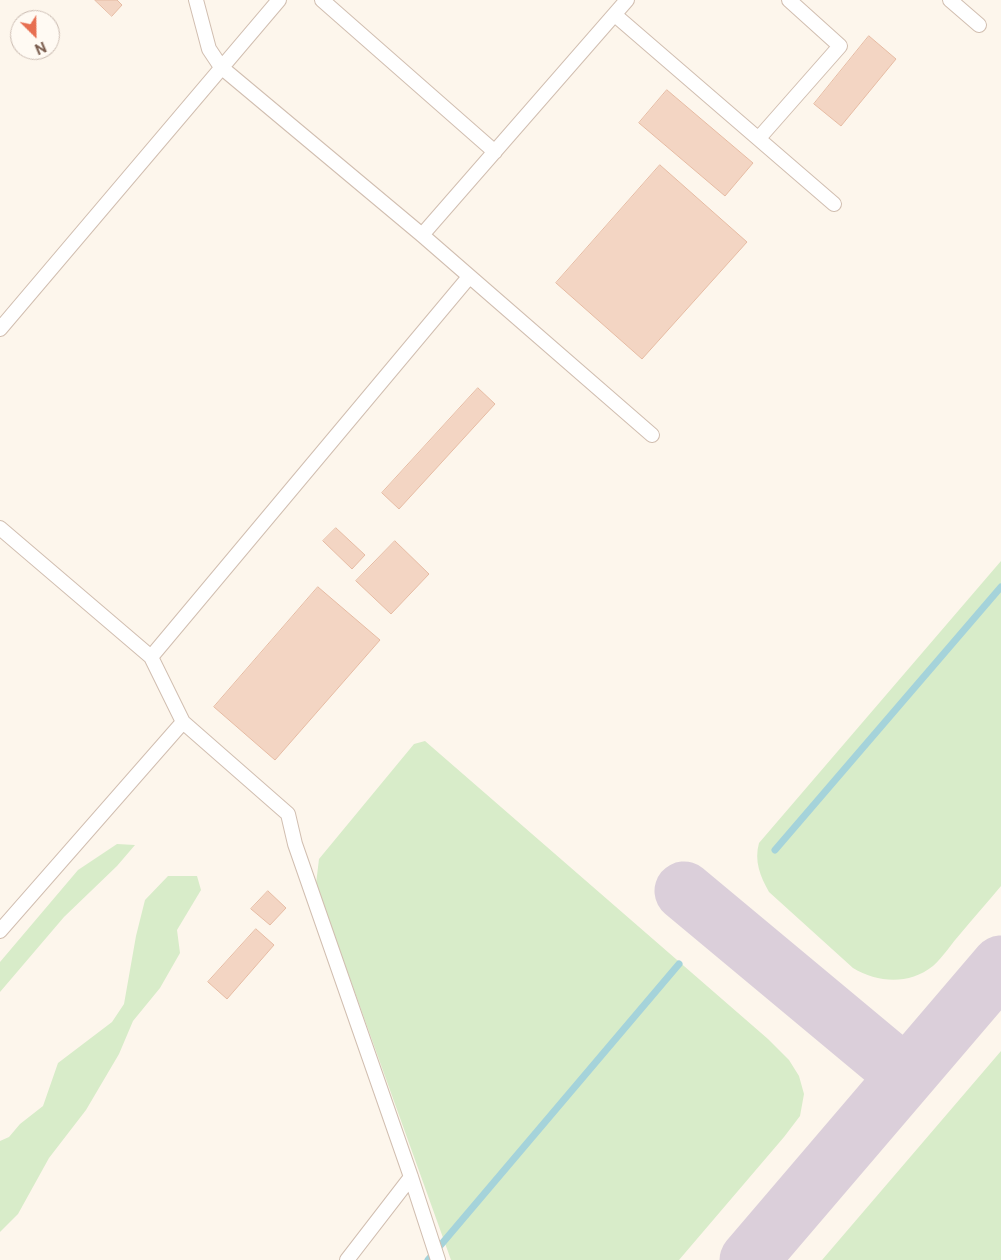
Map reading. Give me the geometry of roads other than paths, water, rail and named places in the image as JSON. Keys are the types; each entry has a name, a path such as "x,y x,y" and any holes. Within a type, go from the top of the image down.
{"lane":[{"path":"196,0 209,49 221,67 422,236 652,435"},
{"path":"0,329 279,0"},
{"path":"322,0 495,152"},
{"path":"422,236 628,0"},
{"path":"759,138 840,46 789,0"},
{"path":"950,0 979,25"},
{"path":"615,15 834,204"},
{"path":"151,657 469,277"},
{"path":"0,528 151,657 183,722 288,814 295,844 438,1260"},
{"path":"0,931 183,722"},
{"path":"347,1260 411,1177"}],"waterway":[{"path":"775,850 1001,587"},
{"path":"428,1260 679,964"}]}
